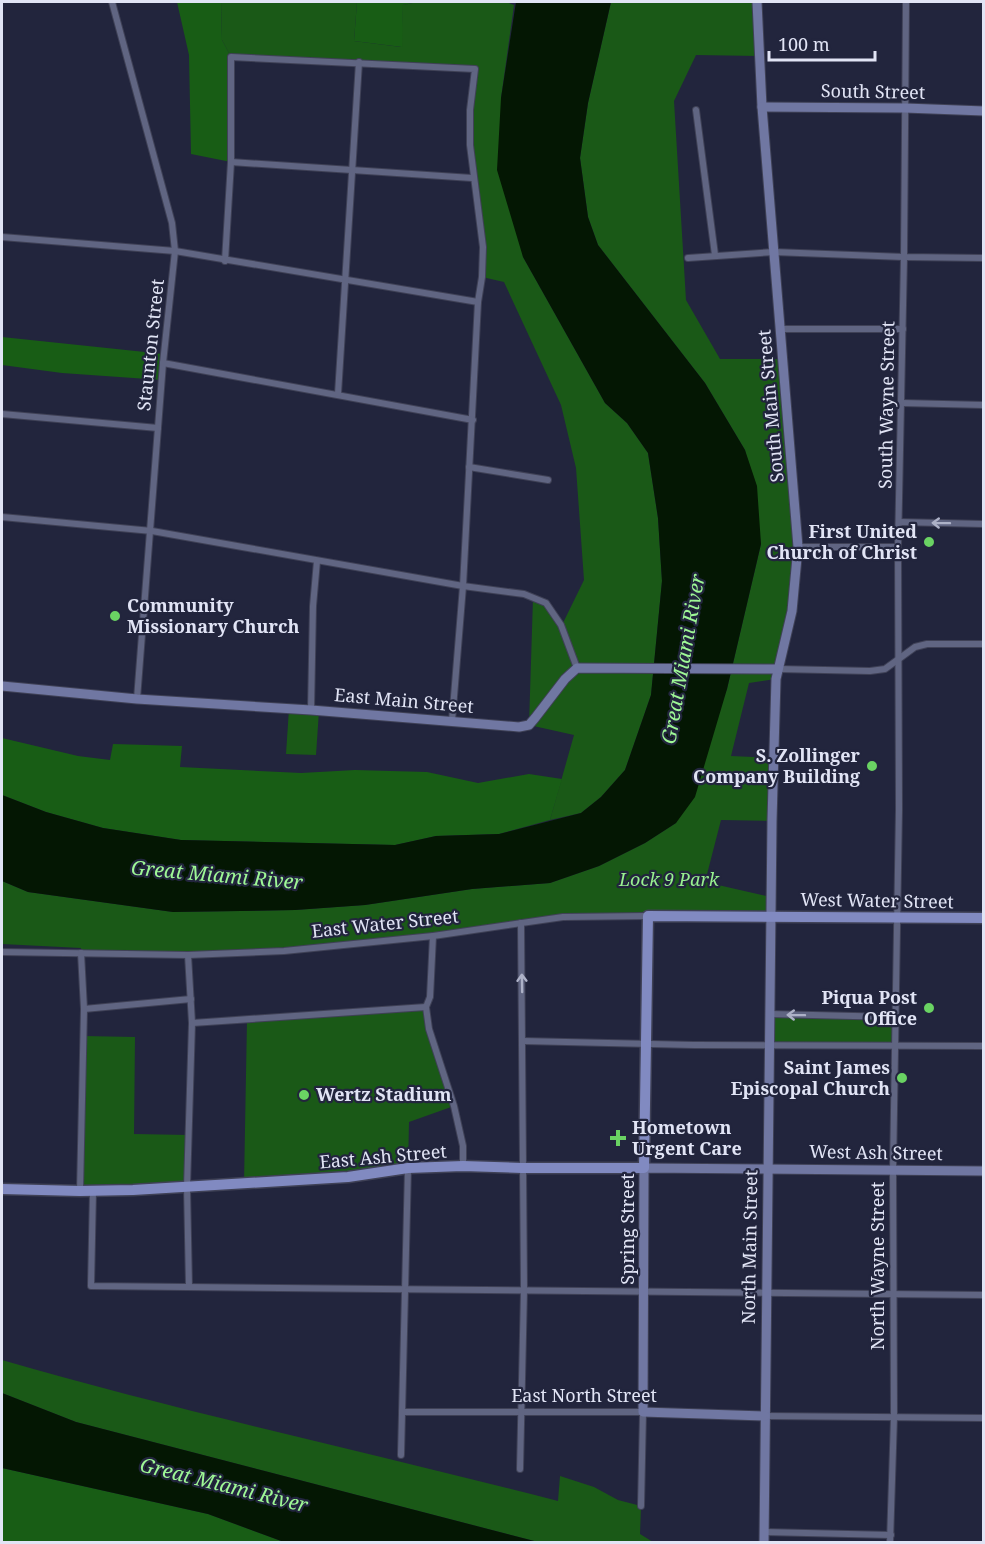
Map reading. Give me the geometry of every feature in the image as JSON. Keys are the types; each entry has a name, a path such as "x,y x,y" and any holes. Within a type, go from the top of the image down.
{"main road":[{"name":"East Water Street","path":"648,916 771,916"},
{"name":"Spring Street","path":"644,1168 648,916"},
{"name":"West Water Street","path":"771,916 984,918"},
{"name":"East Ash Street","path":"2,1189 93,1191 187,1187 348,1177 408,1168 463,1166 644,1168"}],"street":[{"name":"Staunton Street","path":"112,2 172,223 176,251 163,363 152,531 137,699"},
{"name":"South Main Street","path":"757,2 762,107 798,547 792,611 776,679 772,807"},
{"name":"South Wayne Street","path":"899,809 898,547 902,403 906,2"},
{"path":"225,261 231,162 231,57 475,69 470,110 470,145 472,178 483,247 482,277 478,302 463,586 452,721"},
{"path":"338,394 359,62"},
{"name":"South Street","path":"762,107 984,111"},
{"path":"696,110 715,255"},
{"path":"231,162 472,178"},
{"path":"2,237 176,251 478,302"},
{"path":"688,258 774,252 984,258"},
{"path":"781,328 903,329"},
{"path":"163,363 473,420"},
{"path":"902,403 984,405"},
{"path":"2,414 158,428"},
{"path":"469,467 548,480"},
{"path":"2,517 152,531 463,586 524,594 546,603 561,625 577,668 870,671 885,669 915,647 927,644 984,644"},
{"path":"899,522 984,524"},
{"path":"798,547 898,547"},
{"path":"311,710 313,606 317,561"},
{"name":"East Main Street","path":"2,686 137,699 519,727 529,725 565,679 577,668"},
{"name":"North Main Street","path":"764,1538 772,807"},
{"name":"North Wayne Street","path":"890,1539 894,1417 893,1170 899,809"},
{"name":"East Water Street","path":"2,952 189,955 284,951 433,936 563,917 648,916"},
{"path":"520,1468 524,1290 521,923"},
{"path":"433,936 430,997 426,1007 429,1029 454,1106 463,1146 463,1166"},
{"path":"80,1191 84,1009 81,953"},
{"path":"189,955 192,1023 187,1187 189,1287"},
{"path":"84,1009 190,999"},
{"path":"192,1023 426,1007"},
{"path":"770,1014 896,1017"},
{"path":"523,1041 770,1046 984,1046"},
{"path":"401,1455 408,1168"},
{"name":"East Ash Street","path":"644,1168 768,1169"},
{"name":"Spring Street","path":"641,1506 644,1168"},
{"name":"West Ash Street","path":"768,1169 984,1171"},
{"path":"93,1191 92,1286 984,1295"},
{"name":"East North Street","path":"402,1412 643,1412 765,1416"},
{"path":"765,1416 984,1418"},
{"path":"764,1538 890,1539"}],"green space":[{"path":"177,2 221,2 222,40 231,57 231,162 191,154 189,55"},
{"path":"221,2 357,2 354,41 401,47 403,5 417,2 506,2 514,5 501,98 523,257 605,403 627,423 648,453 658,518 662,581 651,695 625,770 601,797 581,813 550,820 574,735 529,725 533,598 546,603 562,625 584,580 576,468 561,405 504,282 482,277 483,247 470,145 475,69 231,57 222,40"},
{"path":"357,2 417,2 403,5 402,47 354,41"},
{"name":"Lock 9 Park","path":"611,2 757,2 759,56 696,55 674,101 686,300 720,359 783,359 798,547 776,679 749,683 731,756 773,758 772,821 721,820 705,882 771,897 771,916 600,915 284,951 81,953 81,948 2,944 2,881 28,892 173,912 295,910 365,905 472,889 550,883 599,866 645,843 676,823 727,689 761,544 745,450 705,383 598,245 588,217 580,158 588,103"},
{"path":"2,337 164,354 162,380 62,373 2,365"},
{"path":"289,709 319,711 316,755 286,754"},
{"path":"2,738 78,756 110,760 113,744 182,746 180,767 301,773 355,770 427,772 478,783 529,774 562,779 550,820 499,834 436,836 395,845 181,840 103,828 46,812 2,795"},
{"path":"426,1007 429,1029 454,1106 409,1122 408,1168 244,1183 247,1020"},
{"path":"770,1014 896,1017 895,1046 770,1045"},
{"path":"83,1036 135,1037 134,1134 189,1135 187,1187 80,1191"},
{"path":"2,1360 140,1398 558,1501 560,1476 594,1487 618,1500 641,1506 640,1534 653,1542 538,1542 76,1422 2,1393"},
{"path":"2,1468 208,1514 284,1542 2,1542"}],"water":[{"name":"Great Miami River","path":"516,2 611,2 588,103 580,158 588,217 598,245 705,383 745,450 757,486 761,544 727,689 695,797 676,823 645,843 599,866 550,883 472,889 365,905 295,910 173,912 28,892 2,881 2,795 46,812 103,828 181,840 395,845 436,836 499,834 581,813 601,797 625,770 651,695 662,581 658,518 648,453 627,423 605,403 523,257 497,170 501,98"},
{"name":"Great Miami River","path":"2,1393 76,1422 538,1542 284,1542 208,1514 2,1468"}],"place":[{"name":"First United Church of Christ","path":"929,542"},
{"name":"Community Missionary Church","path":"115,616"},
{"name":"S. Zollinger Company Building","path":"872,766"},
{"name":"Piqua Post Office","path":"929,1008"},
{"name":"Saint James Episcopal Church","path":"902,1078"},
{"name":"Wertz Stadium","path":"304,1095"},
{"name":"Hometown Urgent Care","path":"618,1138"}]}
